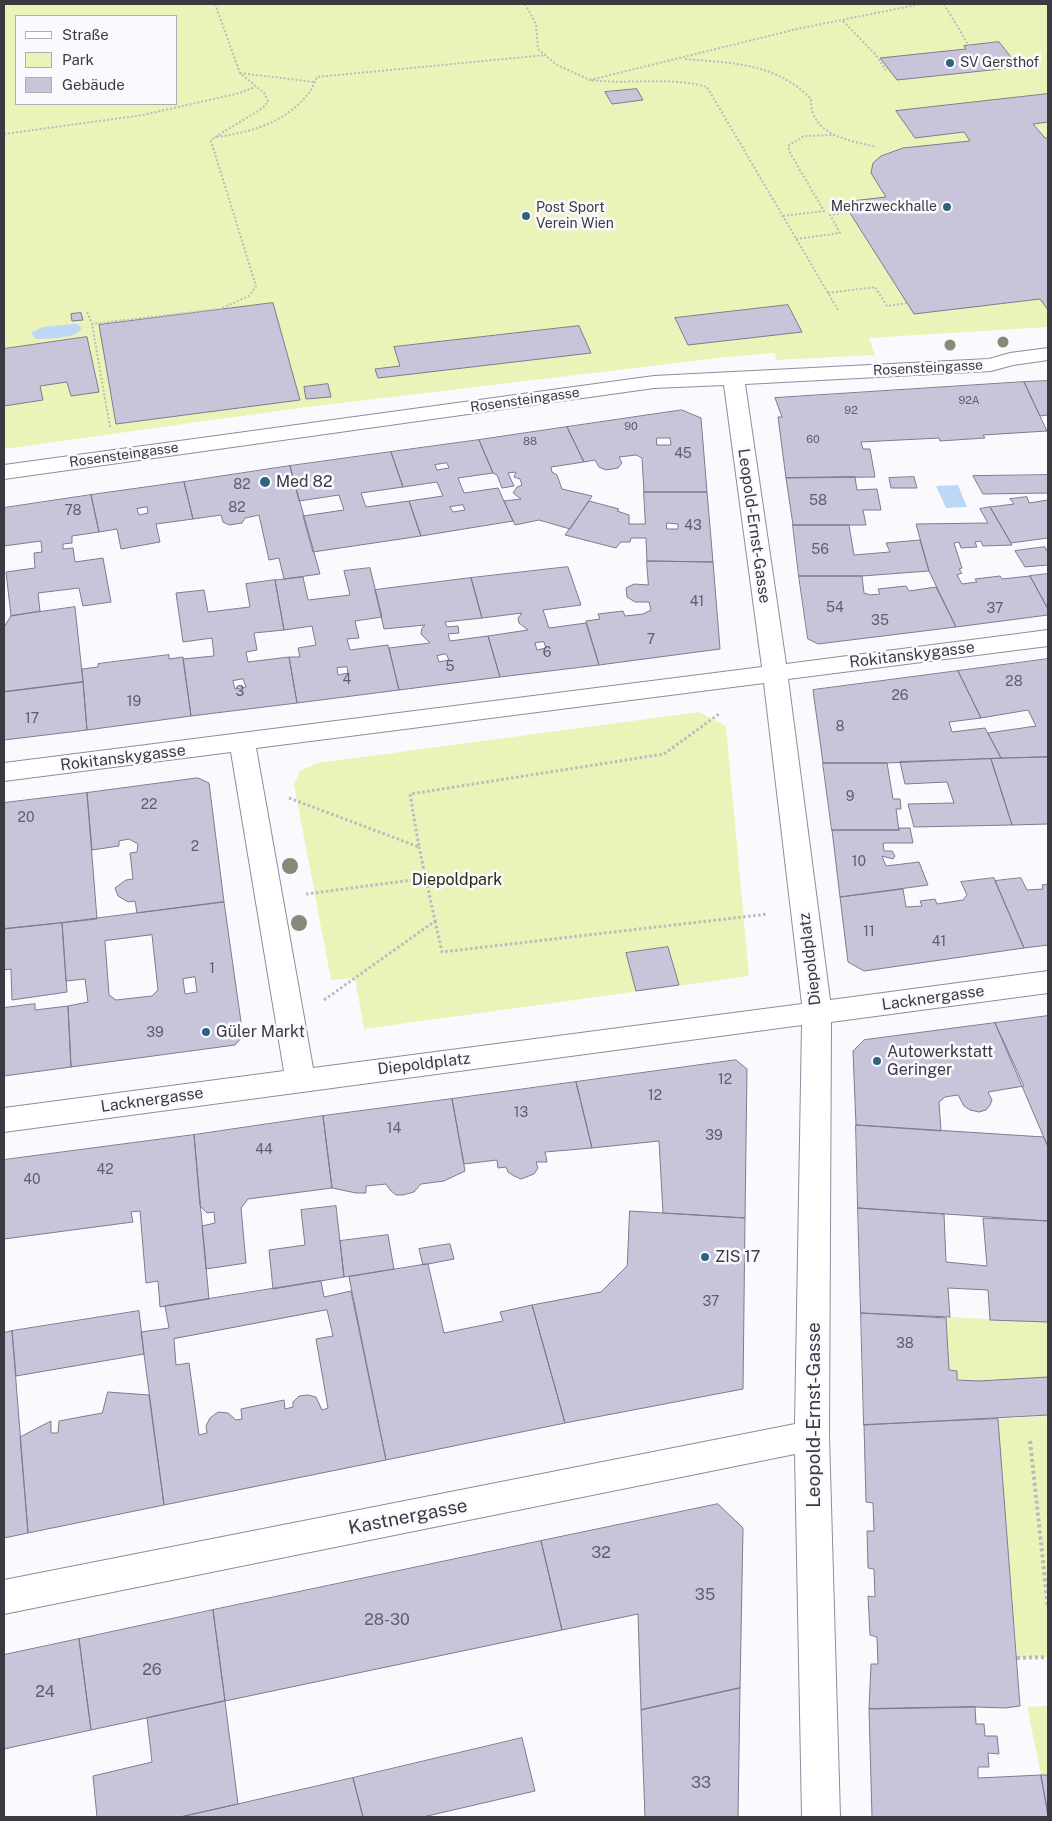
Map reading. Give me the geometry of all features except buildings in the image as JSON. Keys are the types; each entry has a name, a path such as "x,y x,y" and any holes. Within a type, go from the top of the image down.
{"street":[{"name":"Rosensteingasse","path":"4,472 654,382 991,365 1010,359 1048,354"},
{"name":"Leopold-Ernst-Gasse","path":"734,379 775,672"},
{"name":"Rokitanskygasse","path":"775,672 1048,638"},
{"path":"300,1080 242,743 775,672"},
{"name":"Diepoldplatz","path":"300,1080 817,1013 775,672"},
{"name":"Rokitanskygasse","path":"4,772 242,743"},
{"name":"Lacknergasse","path":"817,1013 1048,982"},
{"name":"Leopold-Ernst-Gasse","path":"817,1013 812,1436 821,1817"},
{"name":"Lacknergasse","path":"4,1120 300,1080"},
{"name":"Kastnergasse","path":"4,1597 812,1436"}],"path":[{"path":"92,324 220,309 249,296 256,286 211,141 263,108 268,101 264,93 240,73 215,4"},
{"path":"525,4 536,24 538,48 557,65 590,80 627,83 678,81 694,82 707,86 838,310"},
{"path":"590,80 737,43 921,4"},
{"path":"944,4 969,46"},
{"path":"842,20 875,54 886,70"},
{"path":"215,137 242,134 270,124 290,111 309,94 318,77 546,55"},
{"path":"682,58 731,63 766,70 793,82 811,99 811,114 821,127 838,136"},
{"path":"240,73 314,82"},
{"path":"4,134 143,115 240,93 255,87"},
{"path":"783,216 824,211 790,153 788,146 794,140 818,134 838,136 876,147"},
{"path":"796,239 840,233 830,215 849,212"},
{"path":"828,293 875,287 887,306 907,303"},
{"path":"87,312 92,324 112,434"},
{"path":"720,713 664,754 410,794 419,847 442,952 527,944 804,910"},
{"path":"249,782 419,847"},
{"path":"269,898 427,878"},
{"path":"290,1024 435,921"},
{"path":"1030,1441 1048,1608"},
{"path":"1017,1658 1048,1657"}],"green space":[{"name":"Post Sport Verein Wien","path":"4,4 1048,4 1048,327 869,338 875,355 776,360 775,353 727,357 300,408 4,449"},
{"name":"Diepoldpark","path":"699,712 726,726 749,976 364,1029 355,978 331,980 294,784 300,771 317,763"},
{"path":"946,1318 1048,1322 1048,1377 979,1382 988,1419 952,1421 951,1407 963,1381 957,1380 957,1371 949,1370"},
{"path":"1048,1416 1048,1657 1017,1658 998,1419"},
{"path":"1048,1706 1048,1775 1041,1775 1027,1707"}],"water":[{"path":"77,324 82,328 79,332 69,336 36,339 31,333 43,327"},
{"path":"958,485 967,507 946,508 936,486"}],"place":[{"name":"SV Gersthof","path":"950,63"},
{"name":"Mehrzweckhalle","path":"947,207"},
{"name":"Post Sport Verein Wien","path":"526,216"},
{"name":"Med 82","path":"265,482"},
{"name":"Güler Markt","path":"206,1032"},
{"name":"Autowerkstatt Geringer","path":"877,1061"},
{"name":"ZIS 17","path":"705,1257"}]}
